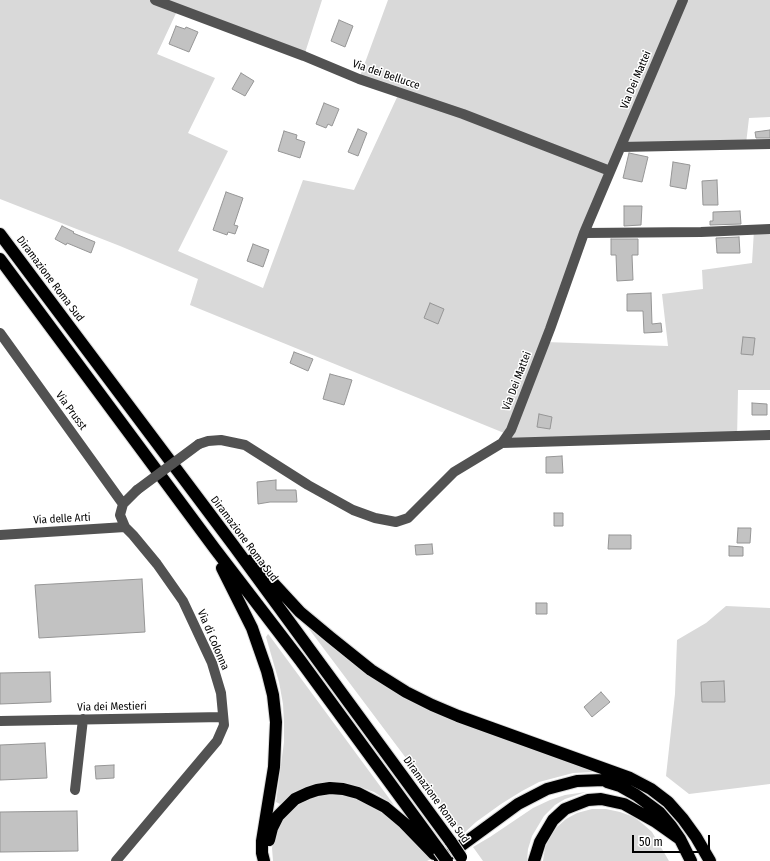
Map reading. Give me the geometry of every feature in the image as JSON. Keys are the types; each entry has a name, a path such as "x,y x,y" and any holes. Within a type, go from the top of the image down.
{"highway":[{"name":"Diramazione Roma Sud","path":"0,234 234,546 463,859"},
{"path":"0,259 215,549 305,667 440,857"},
{"path":"234,546 251,560 300,612 368,668 406,692 432,705 458,716 630,778 651,789 674,808 696,837 710,861"},
{"path":"215,549 220,564 252,628 267,671 273,695 276,722 274,767 262,841 262,854 264,861"},
{"path":"440,857 518,804 539,792 554,786 577,781 630,778"},
{"path":"604,780 631,792 652,805 668,822 680,839 691,861"},
{"path":"264,861 272,828 282,811 295,799 304,794 330,788 358,793 385,807 440,857 447,861"},
{"path":"534,861 543,836 556,816 571,806 588,800 601,799 624,804 656,822 680,839"}],"street":[{"name":"Via dei Bellucce","path":"155,0 304,56 359,79 463,114 610,171"},
{"name":"Via Dei Mattei","path":"123,504 137,490 199,444 208,441 221,440 244,446 308,485 353,510 375,518 396,522 408,518 454,472 502,443 511,430 550,329 584,233 683,0"},
{"path":"621,147 770,144"},
{"path":"584,233 701,232 770,229"},
{"name":"Via Prusst","path":"0,333 123,504"},
{"path":"502,443 770,435"},
{"path":"123,504 120,515 125,528"},
{"name":"Via delle Arti","path":"0,535 125,528"},
{"name":"Via di Colonna","path":"116,861 217,741 224,724 220,693 212,663 183,601 157,564 133,535 125,528"},
{"name":"Via dei Mestieri","path":"0,721 223,717"},
{"path":"75,790 83,719"}],"shaded area":[{"path":"0,0 322,0 304,56 178,9 157,54 215,78 188,133 228,151 178,251 263,288 303,180 354,190 399,93 359,79 388,0 770,0 770,117 749,118 746,144 621,147 545,342 668,346 662,294 703,289 702,270 752,263 754,230 770,229 770,390 738,390 737,439 512,442 509,435 190,305 198,279 120,246 0,199"},
{"path":"726,606 770,608 770,784 689,794 666,776 675,694 677,640 706,623"},
{"path":"309,627 377,678 595,771 573,773 539,782 501,804 476,822 463,834"},
{"path":"268,634 394,805 374,792 360,787 332,782 313,784 299,791 280,804 276,802 284,742 284,723 283,704 279,682 266,637"},
{"path":"586,792 565,799 555,805 544,816 532,836 528,849 527,861 483,861 473,847 533,808 565,795"},
{"path":"324,793 355,795 384,811 431,859 427,861 273,861 272,848 275,835 279,825 288,813 308,798"},
{"path":"592,809 606,809 634,817 652,832 669,861 543,861 545,848 557,827 566,819 577,813"}],"building":[{"path":"339,20 353,26 345,47 331,41"},
{"path":"176,26 185,29 186,27 198,32 189,52 169,44"},
{"path":"241,73 254,81 245,96 232,89"},
{"path":"324,103 339,109 332,126 328,124 326,128 316,124"},
{"path":"358,129 367,133 358,156 348,152"},
{"path":"770,130 770,138 756,138 755,132"},
{"path":"284,131 297,135 296,139 305,142 300,158 278,151"},
{"path":"629,153 648,157 642,182 623,178"},
{"path":"673,162 690,165 686,189 670,186"},
{"path":"717,180 718,205 703,205 702,181"},
{"path":"226,192 243,198 234,225 238,226 235,234 228,232 227,235 213,230"},
{"path":"624,206 642,206 641,225 624,226"},
{"path":"740,211 741,224 710,225 710,221 713,221 713,212"},
{"path":"62,226 74,232 73,233 95,242 91,253 67,243 66,245 55,239"},
{"path":"739,237 740,253 717,253 716,238"},
{"path":"611,239 638,239 638,255 632,255 633,280 617,281 616,255 611,255"},
{"path":"253,244 269,250 263,267 247,261"},
{"path":"651,293 652,324 661,323 662,332 644,333 643,311 627,311 627,294"},
{"path":"430,303 444,309 438,324 424,318"},
{"path":"743,337 755,338 753,355 741,354"},
{"path":"294,352 313,359 308,371 290,363"},
{"path":"330,374 352,380 344,405 323,399"},
{"path":"752,403 767,404 767,415 752,415"},
{"path":"539,414 552,417 550,429 537,427"},
{"path":"562,456 563,473 546,473 546,457"},
{"path":"276,480 276,490 296,490 297,502 270,502 258,504 257,482"},
{"path":"554,513 563,513 563,526 554,526"},
{"path":"738,528 751,528 750,543 737,543"},
{"path":"609,535 631,535 631,549 608,549"},
{"path":"432,544 433,554 416,555 415,545"},
{"path":"729,546 743,547 743,556 729,556"},
{"path":"142,579 145,632 39,638 35,585"},
{"path":"536,603 547,603 547,614 536,614"},
{"path":"50,672 51,702 0,704 0,673"},
{"path":"724,681 725,702 702,702 701,682"},
{"path":"601,692 610,702 592,717 584,707"},
{"path":"45,743 47,778 0,780 0,745"},
{"path":"114,765 114,778 96,779 95,766"},
{"path":"77,811 78,851 0,852 0,812"}]}
